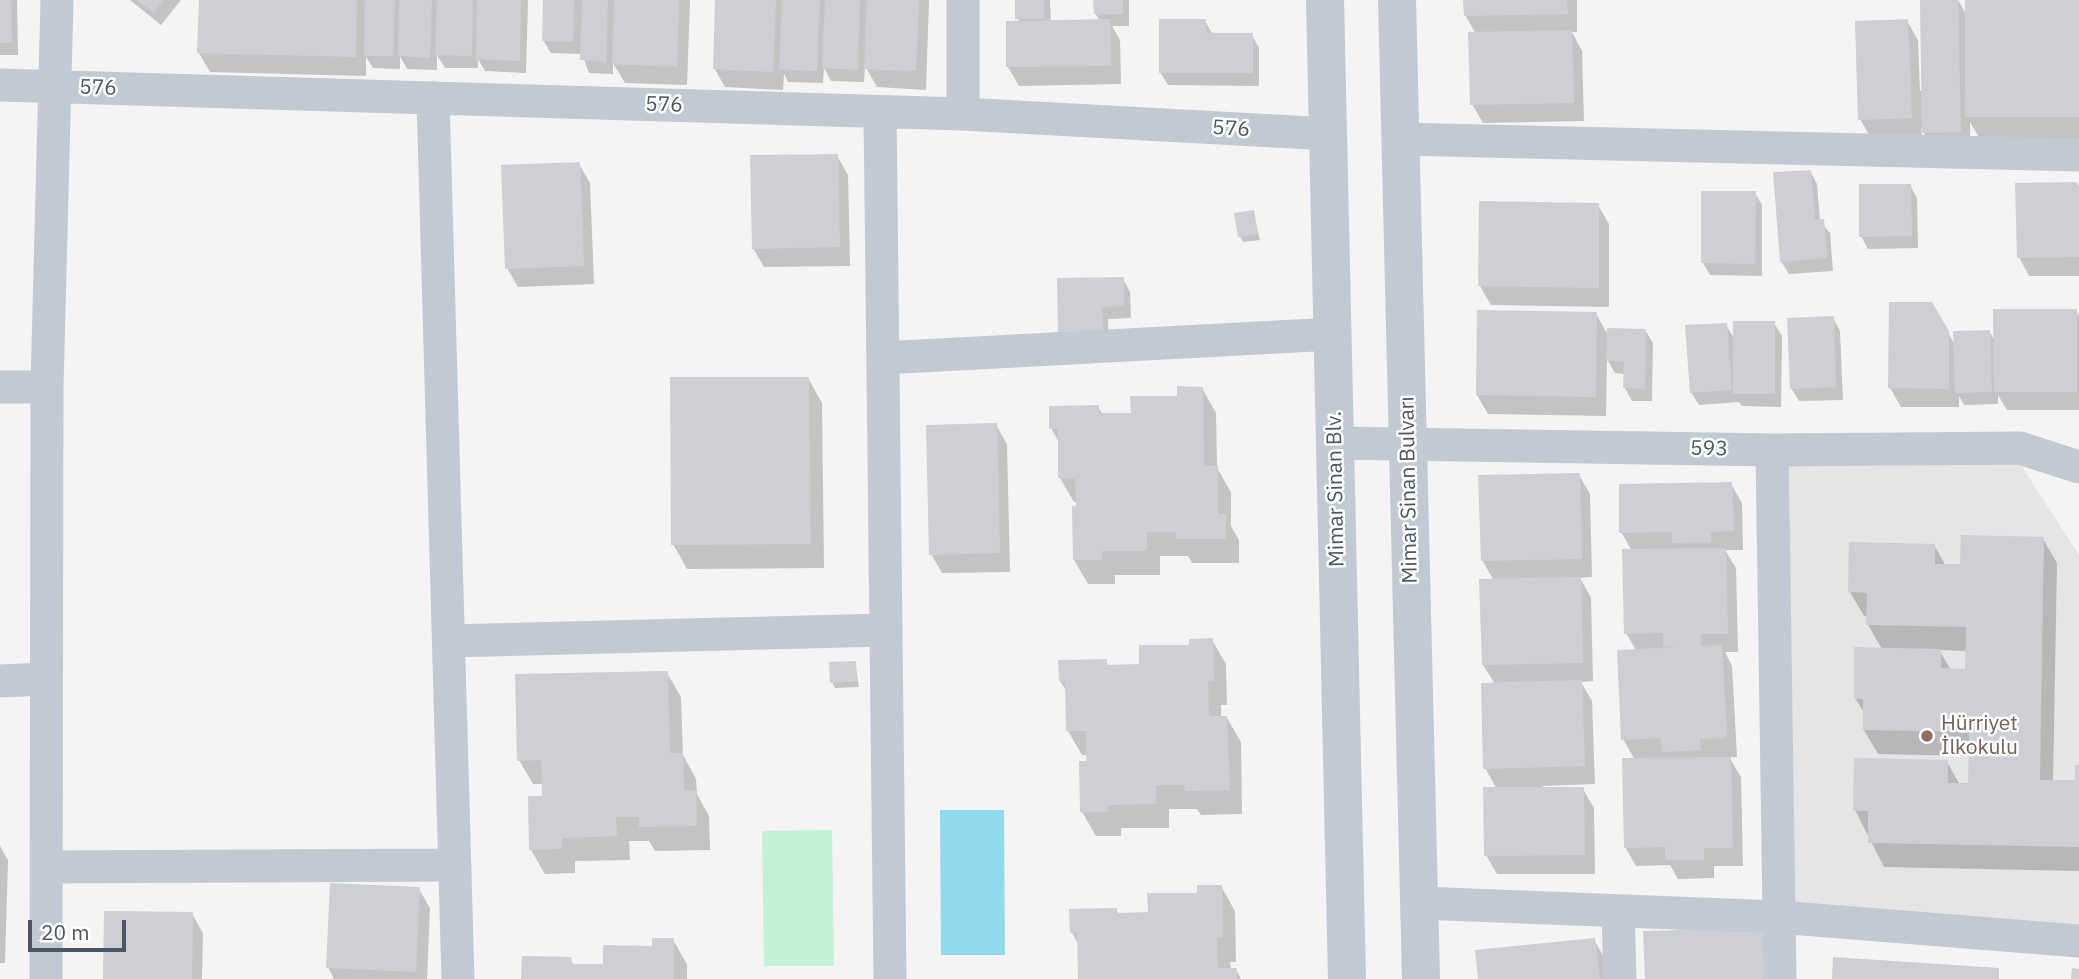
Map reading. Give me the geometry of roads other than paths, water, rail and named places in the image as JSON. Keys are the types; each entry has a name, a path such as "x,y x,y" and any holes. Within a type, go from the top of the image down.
{"street":[{"path":"46,979 47,387 57,0"},
{"path":"963,0 963,114"},
{"name":"Mimar Sinan Blv.","path":"1325,0 1347,979"},
{"name":"Mimar Sinan Bulvarı","path":"1397,0 1421,979"},
{"name":"576","path":"0,85 963,114 1329,134"},
{"path":"433,98 458,979"},
{"path":"880,112 890,979"},
{"path":"1400,139 2079,155"},
{"path":"883,358 1333,334"},
{"path":"0,387 47,387"},
{"name":"593","path":"1335,443 1772,450 2020,448 2079,467"},
{"path":"1772,450 1780,979"},
{"path":"449,641 885,630"},
{"path":"0,681 46,679"},
{"path":"46,867 454,864"},
{"path":"1420,903 1778,918 2079,941"},
{"path":"1618,911 1620,979"}],"water":[{"path":"940,810 1004,810 1005,955 941,955"}],"place":[{"name":"Hürriyet İlkokulu","path":"1927,736"}]}
